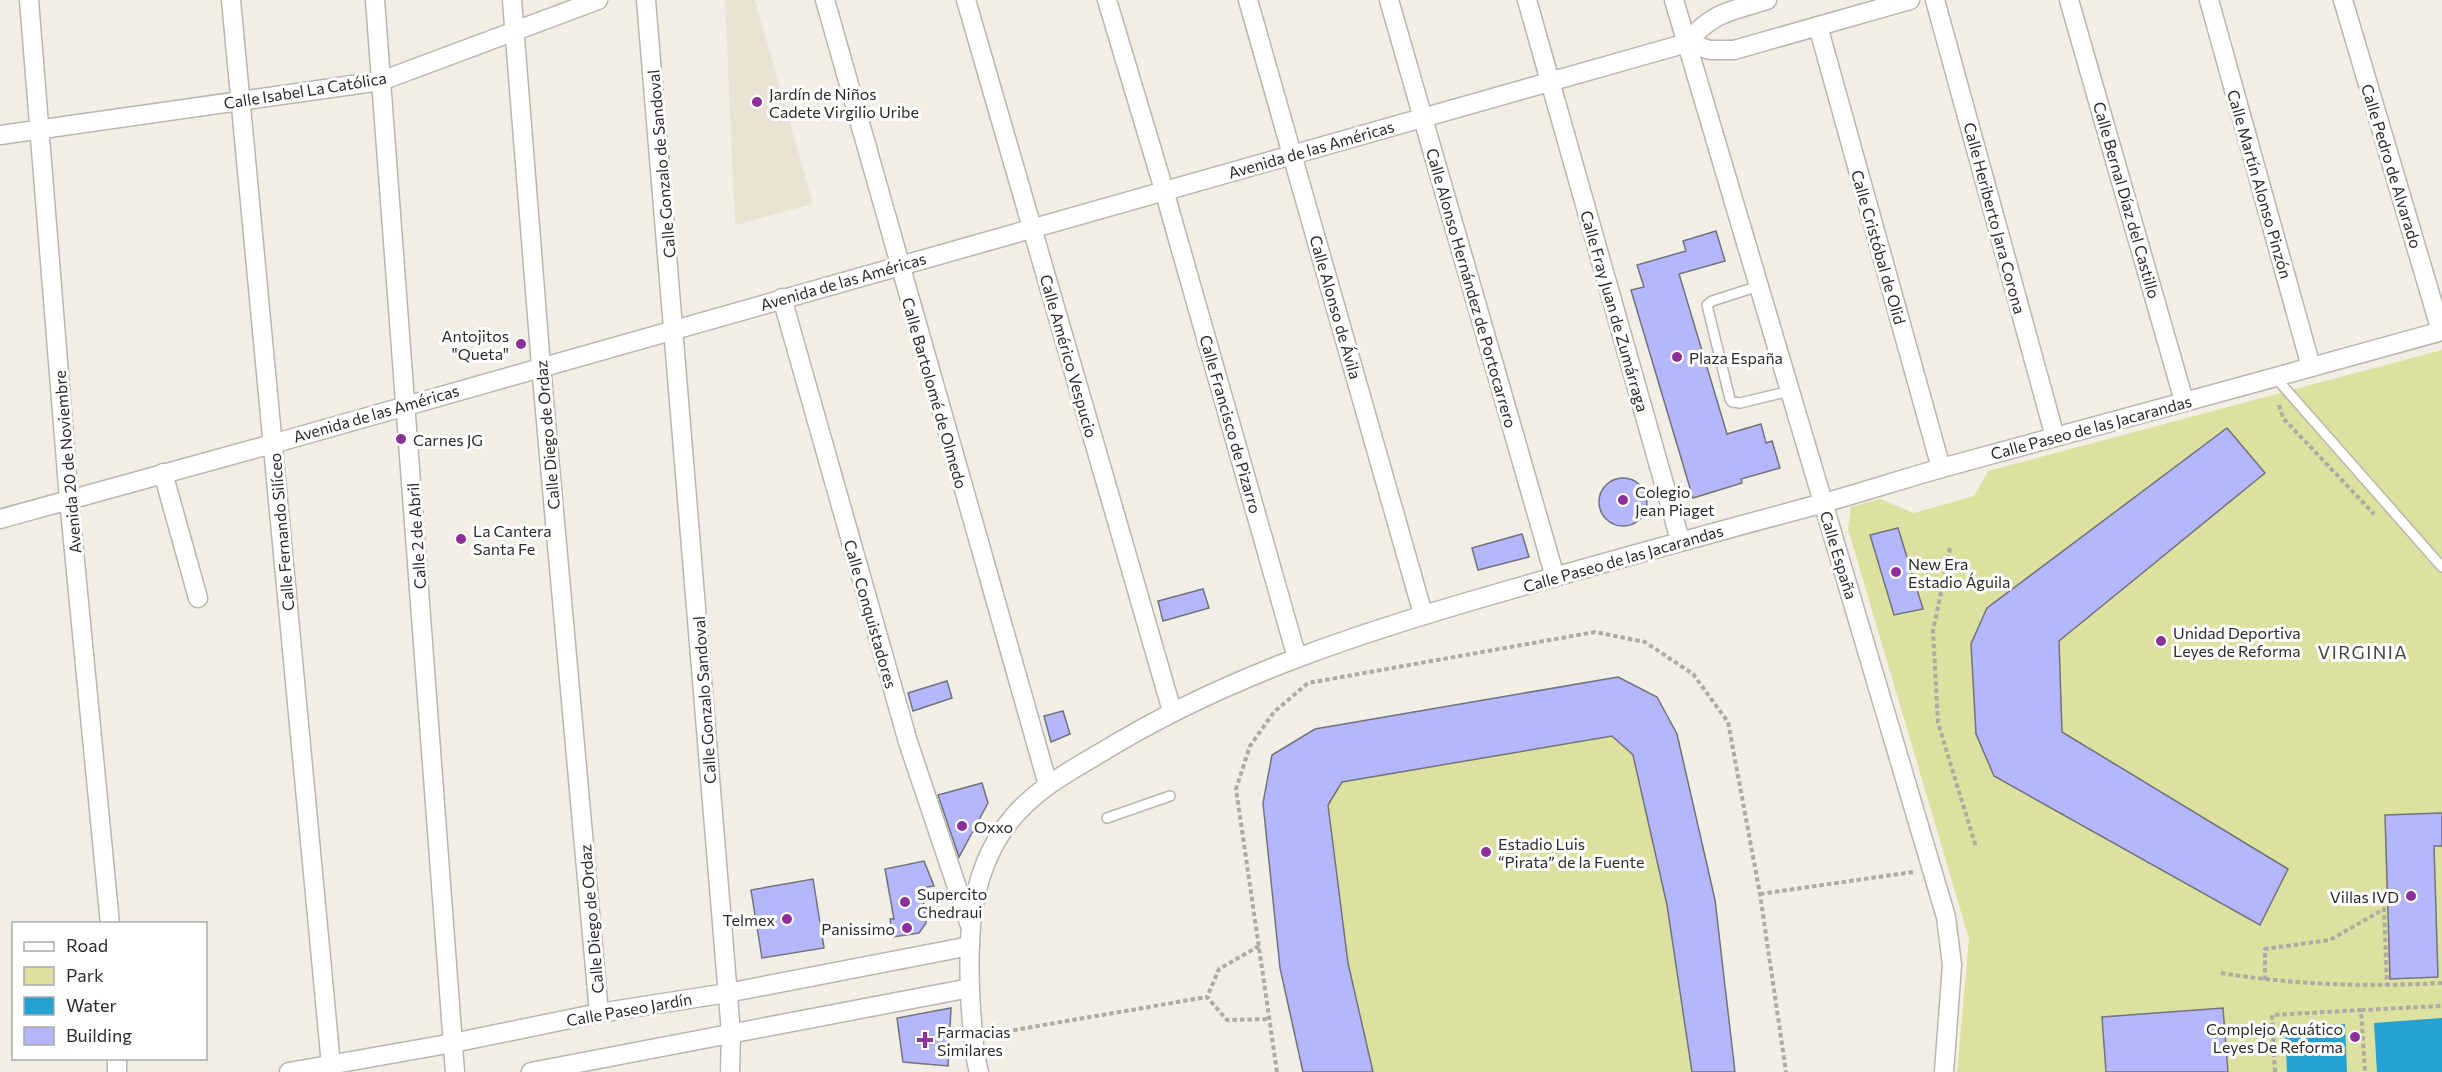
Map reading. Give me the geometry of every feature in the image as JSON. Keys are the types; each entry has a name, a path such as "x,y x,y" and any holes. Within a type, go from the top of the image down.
{"street":[{"name":"Avenida 20 de Noviembre","path":"28,0 69,499 110,922"},
{"name":"Calle Fernando Silíceo","path":"231,0 331,1065"},
{"name":"Calle 2 de Abril","path":"375,0 455,1072"},
{"name":"Calle Diego de Ordaz","path":"512,0 541,366 599,1013"},
{"name":"Calle Isabel La Católica","path":"0,135 381,81 598,0"},
{"name":"Calle Gonzalo de Sandoval","path":"646,0 675,328"},
{"name":"Calle Bartolomé de Olmedo","path":"825,0 1048,785"},
{"name":"Calle Américo Vespucio","path":"966,0 1172,711"},
{"name":"Calle Francisco de Pizarro","path":"1107,0 1164,190 1297,658"},
{"name":"Calle Alonso de Ávila","path":"1248,0 1423,614"},
{"name":"Calle Alonso Hernández de Portocarrero","path":"1389,0 1555,577"},
{"name":"Calle Fray Juan de Zumárraga","path":"1527,0 1680,540"},
{"name":"Calle España","path":"1674,0 1946,916 1952,965 1944,1072"},
{"path":"1687,43 1701,25 1719,15 1767,0"},
{"name":"Avenida de las Américas","path":"0,519 1687,43 1710,50 1734,50 1910,0"},
{"name":"Calle Heriberto Jara Corona","path":"1935,0 2055,437"},
{"name":"Calle Bernal Díaz del Castillo","path":"2069,0 2184,401"},
{"name":"Calle Martín Alonso Pinzón","path":"2209,0 2311,367"},
{"name":"Calle Pedro de Alvarado","path":"2343,0 2442,331"},
{"name":"Calle Cristóbal de Olid","path":"1818,26 1941,468"},
{"name":"Calle Conquistadores","path":"782,298 901,720 970,936"},
{"name":"Calle Gonzalo Sandoval","path":"675,328 731,1033 730,1072"},
{"name":"Calle Paseo de las Jacarandas","path":"975,1068 970,988 970,936 977,884 987,855 1010,820 1048,785 1172,711 1297,658 1423,614 1680,540 1823,503 1941,468 2442,331"},
{"path":"163,473 198,598"},
{"name":"Calle Paseo Jardín","path":"289,1072 453,1043 599,1013 727,993 970,936"},
{"path":"531,1072 595,1066 731,1033 970,988"}],"lane":[{"path":"1759,286 1712,301 1707,305 1730,399 1740,404 1790,392"},
{"path":"2275,377 2442,567"},
{"path":"1107,818 1170,796"}],"path":[{"path":"1950,548 1933,631 1938,723 1976,847"},
{"path":"1277,1072 1236,789 1250,746 1274,711 1308,684 1595,632 1645,642 1693,674 1728,722 1760,894 1786,1072"},
{"path":"1760,894 1932,870"},
{"path":"2265,980 2265,950 2330,940 2384,909 2387,986"},
{"path":"1207,997 1219,969 1259,946"},
{"path":"2222,973 2265,980 2387,986 2442,983"},
{"path":"1207,997 1227,1020 1270,1019"},
{"path":"973,1037 1207,997"},
{"path":"2275,1072 2272,1015 2442,1006"},
{"path":"2361,1010 2365,1072"}],"shaded area":[{"name":"Jardín de Niños Cadete Virgilio Uribe","path":"725,0 755,0 813,204 735,225"}],"green space":[{"name":"Unidad Deportiva Leyes de Reforma","path":"2442,350 2442,1072 1957,1072 1969,939 1848,529 1851,507 1880,499 1914,513 1974,496 1988,471"},
{"name":"Estadio Luis “Pirata” de la Fuente","path":"1618,677 1657,697 1735,1072 1303,1072 1280,968 1263,803 1272,755 1315,729"}],"water":[{"path":"2442,1018 2442,1072 2377,1072 2374,1023"},
{"path":"2345,1024 2347,1072 2287,1072 2285,1027"}],"building":[{"name":"Plaza España","path":"1716,231 1725,261 1679,274 1727,434 1761,424 1766,443 1772,441 1780,468 1741,479 1742,483 1693,498 1631,290 1644,287 1637,265 1686,251 1683,241"},
{"path":"2227,428 2265,473 2059,641 2062,732 2288,869 2260,925 1994,776 1976,734 1971,644 1987,608"},
{"name":"Colegio Jean Piaget","path":"1623,478 1640,485 1647,502 1640,519 1623,526 1606,519 1599,502 1606,485"},
{"name":"New Era Estadio Águila","path":"1898,528 1923,609 1894,615 1870,535"},
{"path":"1522,534 1529,557 1478,570 1472,548"},
{"path":"1203,589 1209,608 1163,621 1158,601"},
{"path":"1618,677 1657,697 1677,734 1715,900 1735,1072 1692,1072 1667,905 1633,755 1612,736 1342,782 1328,805 1348,963 1373,1072 1303,1072 1280,968 1263,803 1272,755 1315,729"},
{"path":"947,681 952,698 913,711 908,693"},
{"path":"1063,711 1070,734 1051,742 1044,716"},
{"name":"Oxxo","path":"982,783 988,803 959,857 938,795"},
{"name":"Villas IVD","path":"2442,813 2442,846 2434,846 2438,977 2390,979 2385,815"},
{"name":"Supercito Chedraui","path":"924,861 934,886 922,888 926,923 919,933 893,937 890,919 894,919 885,869"},
{"name":"Telmex","path":"813,879 824,948 762,958 751,890"},
{"name":"Farmacias Similares","path":"951,1008 948,1066 903,1062 897,1018"},
{"path":"2223,1008 2228,1072 2106,1072 2102,1017"}],"place":[{"name":"Jardín de Niños Cadete Virgilio Uribe","path":"757,102"},
{"name":"Antojitos \"Queta\"","path":"521,344"},
{"name":"Plaza España","path":"1677,357"},
{"name":"Carnes JG","path":"401,439"},
{"name":"Colegio Jean Piaget","path":"1623,500"},
{"name":"La Cantera Santa Fe","path":"461,539"},
{"name":"New Era Estadio Águila","path":"1896,572"},
{"name":"Unidad Deportiva Leyes de Reforma","path":"2161,641"},
{"name":"Oxxo","path":"962,826"},
{"name":"Estadio Luis “Pirata” de la Fuente","path":"1486,852"},
{"name":"Villas IVD","path":"2411,896"},
{"name":"Supercito Chedraui","path":"905,902"},
{"name":"Telmex","path":"787,919"},
{"name":"Panissimo","path":"907,928"},
{"name":"Complejo Acuático Leyes De Reforma","path":"2355,1037"},
{"name":"Farmacias Similares","path":"925,1040"}],"district":[{"name":"VIRGINIA","path":"2363,652"}]}
